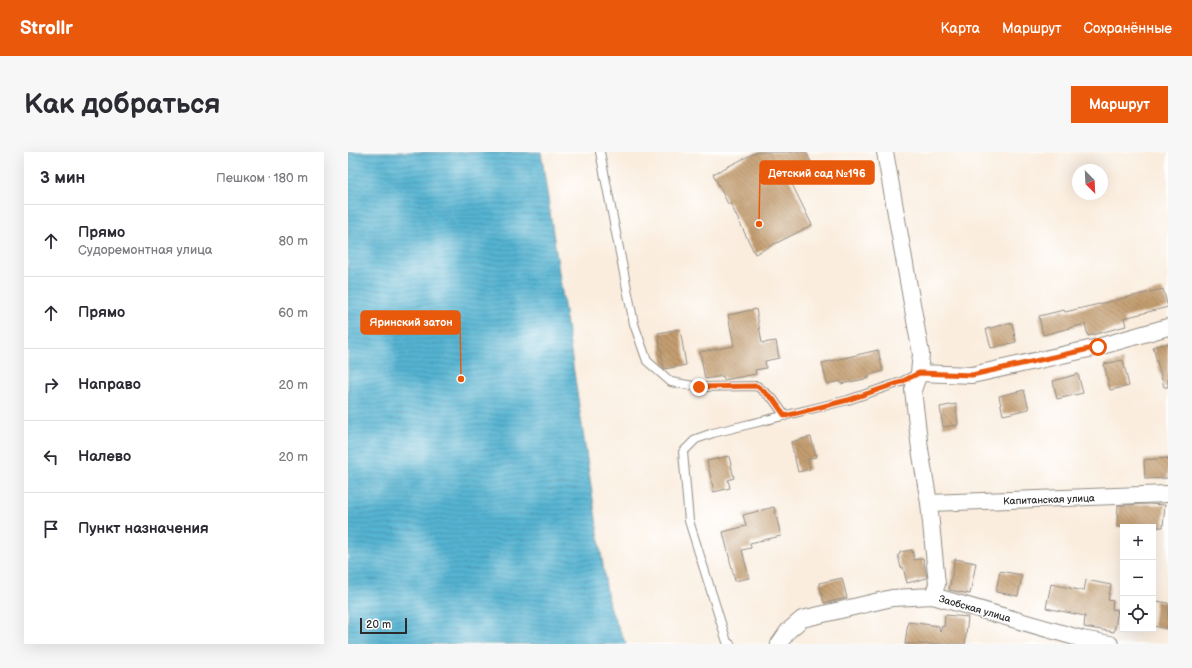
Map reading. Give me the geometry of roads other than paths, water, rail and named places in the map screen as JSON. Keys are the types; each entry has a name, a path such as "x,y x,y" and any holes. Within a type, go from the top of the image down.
{"street":[{"path":"885,152 921,354 919,373 913,390 920,449 929,503 937,584 933,596"},
{"path":"919,373 972,375 1098,347 1168,327"},
{"name":"Капитанская улица","path":"929,503 1168,494"},
{"name":"Заобская улица","path":"778,644 788,631 802,619 892,598 933,596 1082,639 1110,644"}],"lane":[{"path":"600,152 634,324 647,361 671,382 699,387 757,386 773,399 785,416"},
{"path":"730,644 727,642 689,521 683,452 696,439 713,433 848,400 901,382 919,373"}],"water":[{"path":"348,152 541,152 609,606 626,644 348,644"}],"place":[{"name":"Детский сад №196","path":"759,224"},
{"name":"Яринский затон","path":"461,379"}]}
